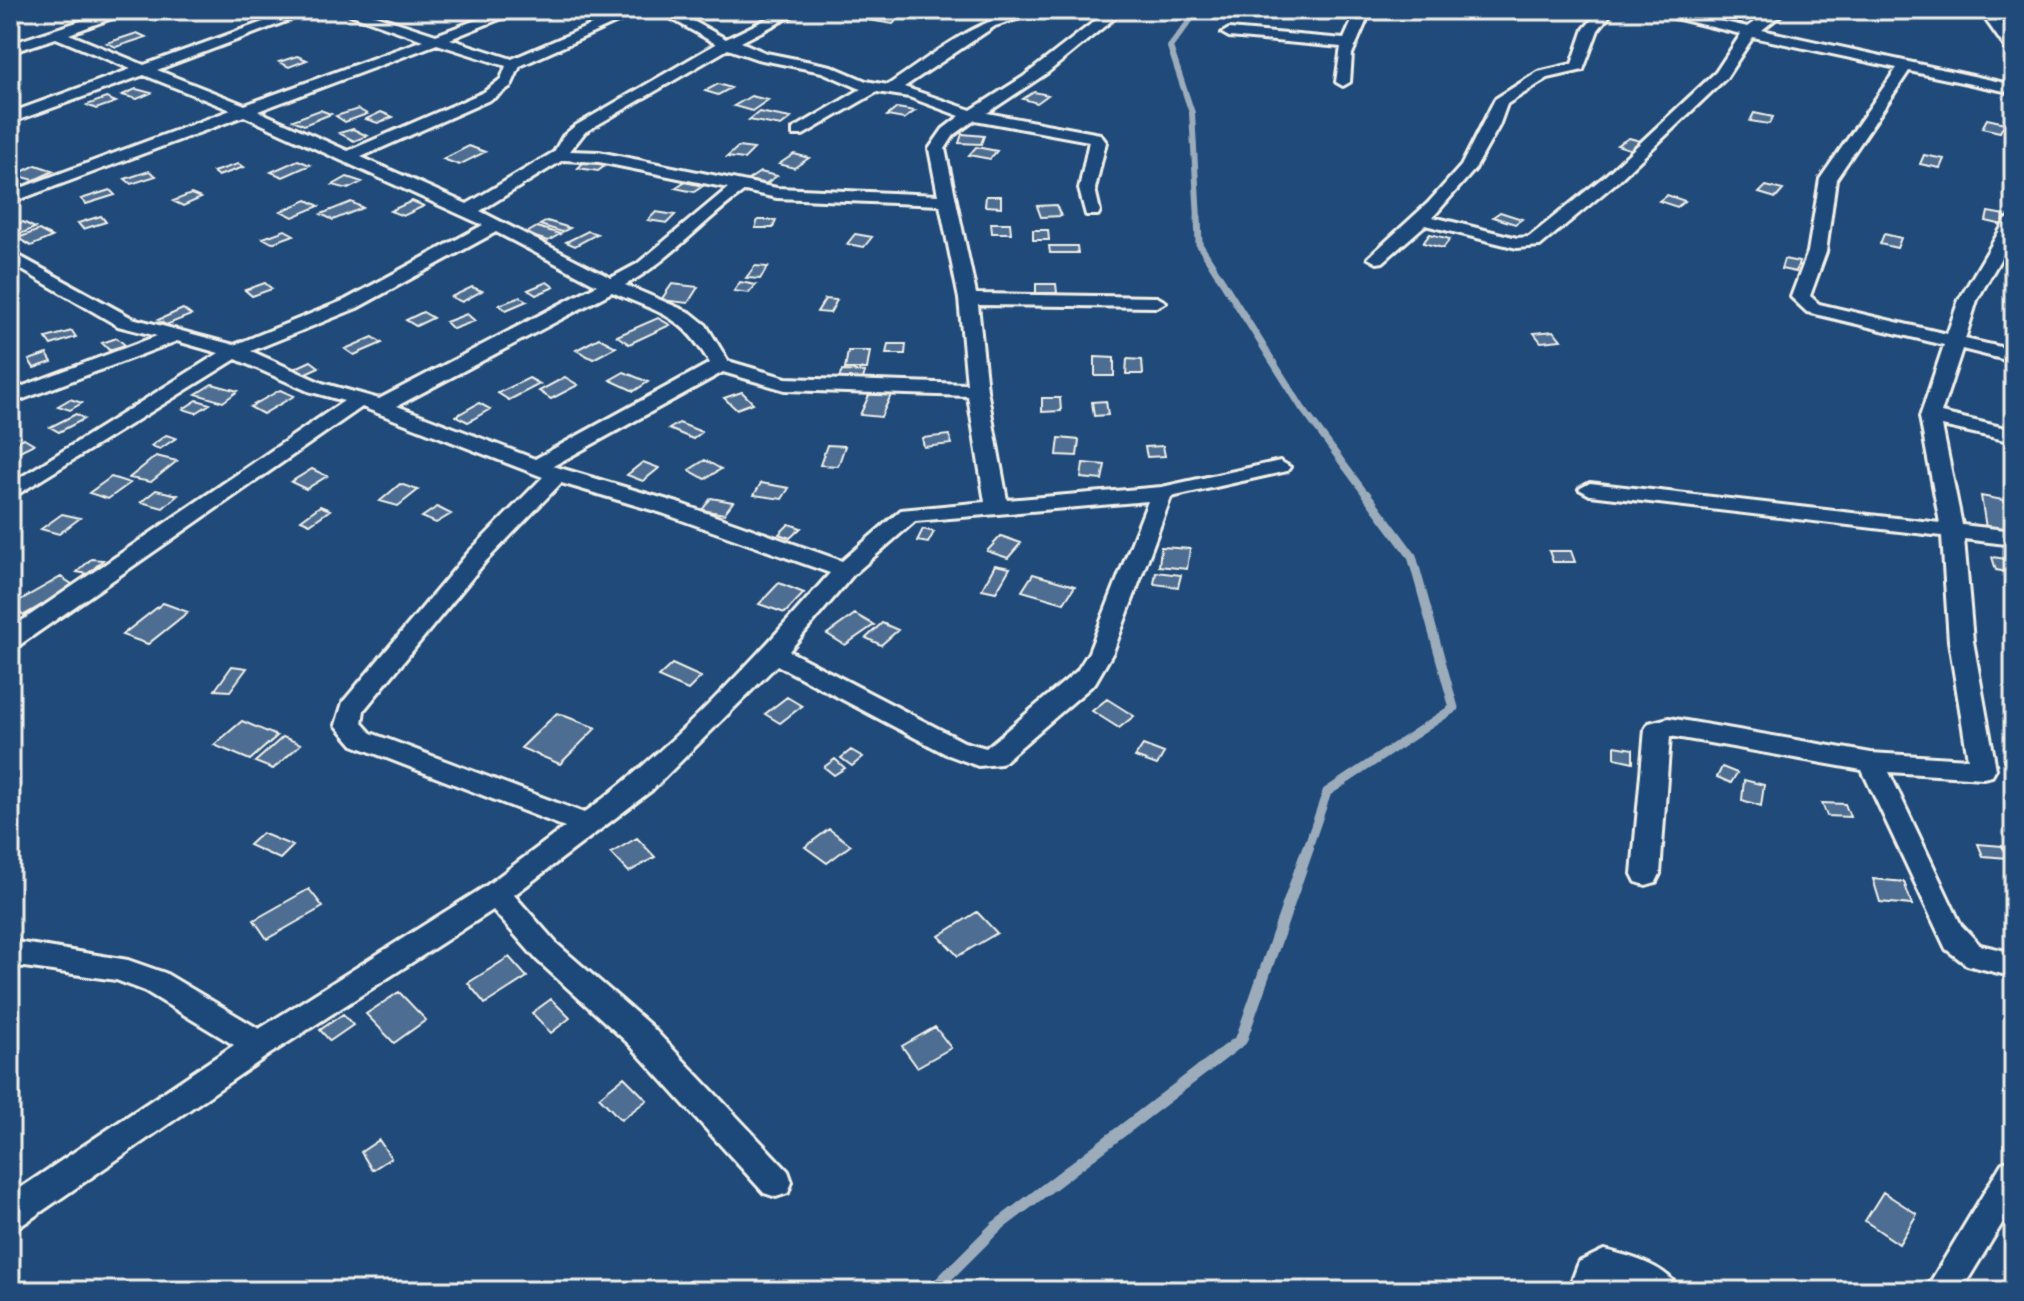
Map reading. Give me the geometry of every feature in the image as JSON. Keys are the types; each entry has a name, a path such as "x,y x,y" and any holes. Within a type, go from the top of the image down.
{"street":[{"path":"10,49 127,10"},
{"path":"10,118 309,10"},
{"path":"345,10 513,64 637,10"},
{"path":"10,198 248,112 515,10"},
{"path":"663,10 726,44 772,59 826,69 874,87 893,88 970,115 1095,137 1098,142 1087,189 1092,211"},
{"path":"468,211 560,155 568,139 580,129 726,44 796,10"},
{"path":"893,88 990,23 1039,10"},
{"path":"997,507 977,390 968,299 937,149 941,141 970,115 1000,100 1110,16 1094,10"},
{"path":"1343,82 1349,44 1364,10"},
{"path":"1377,258 1422,219 1466,170 1491,133 1500,102 1543,75 1570,72 1578,67 1591,29 1607,10"},
{"path":"1649,10 1756,31 1904,68 2014,89"},
{"path":"1422,219 1517,243 1534,242 1612,178 1655,134 1721,75 1747,35 1780,10"},
{"path":"1993,10 1998,29 2014,50"},
{"path":"1229,33 1349,44"},
{"path":"57,34 248,112 468,211 493,227 611,285 684,317 699,329 721,365 785,384 977,390"},
{"path":"346,158 489,95 507,83 513,74 513,64"},
{"path":"1904,68 1828,179 1817,252 1800,297 1813,308 2014,356"},
{"path":"798,132 874,87"},
{"path":"560,155 599,157 740,187 801,196 849,194 947,201"},
{"path":"10,640 370,403 643,268 715,204 740,187"},
{"path":"1646,874 1658,729 1669,727 1871,762 1983,769 1961,641 1952,528 1930,417 1968,300 2014,220"},
{"path":"10,493 235,351 351,304 493,227"},
{"path":"10,256 125,322 235,351 290,377 370,403 546,471 670,508 845,570"},
{"path":"968,299 1157,302"},
{"path":"10,398 174,336"},
{"path":"587,825 362,739 349,725 352,708 546,471 721,365"},
{"path":"1930,417 2014,436"},
{"path":"10,1214 259,1045 496,894 587,825 676,753 774,653 845,570 909,515 1162,493 1280,467"},
{"path":"1590,489 1952,528 2014,538"},
{"path":"774,653 955,748 978,757 992,757 1086,677 1101,652 1162,493"},
{"path":"1871,762 1950,932 1962,950 1978,958 2013,965"},
{"path":"496,894 558,962 640,1035 776,1182"},
{"path":"10,953 118,968 155,982 259,1045"},
{"path":"1942,1291 2014,1174"},
{"path":"1585,1291 1591,1274 1604,1266 1624,1271 1662,1291"}],"building":[{"path":"876,14 899,18 893,24 869,20"},
{"path":"137,33 146,37 116,47 107,43"},
{"path":"297,56 307,60 289,67 279,62"},
{"path":"718,84 731,88 718,95 705,91"},
{"path":"136,89 151,93 137,99 122,95"},
{"path":"1034,92 1048,95 1037,103 1023,99"},
{"path":"751,96 768,100 752,111 734,106"},
{"path":"106,98 116,102 96,109 87,105"},
{"path":"897,108 915,111 904,119 887,116"},
{"path":"358,109 367,114 345,122 336,116"},
{"path":"320,110 331,114 304,125 293,120"},
{"path":"381,112 393,117 378,123 366,119"},
{"path":"759,112 791,118 781,126 749,120"},
{"path":"1754,113 1773,117 1769,124 1750,121"},
{"path":"1987,119 2005,123 2000,132 1982,128"},
{"path":"353,129 367,136 354,141 339,133"},
{"path":"962,134 984,136 981,144 959,143"},
{"path":"1629,138 1644,142 1632,150 1617,145"},
{"path":"469,146 485,152 459,165 443,159"},
{"path":"738,147 754,149 744,159 727,157"},
{"path":"976,147 997,151 990,159 969,155"},
{"path":"794,154 809,158 794,168 779,164"},
{"path":"1924,155 1944,159 1940,168 1920,164"},
{"path":"298,160 310,165 283,177 271,172"},
{"path":"585,161 606,165 598,171 578,168"},
{"path":"238,164 244,167 218,176 213,172"},
{"path":"36,165 54,171 34,180 15,175"},
{"path":"149,171 156,176 131,184 125,179"},
{"path":"760,172 777,176 765,184 748,180"},
{"path":"347,177 362,182 348,189 333,185"},
{"path":"684,182 703,186 694,192 675,188"},
{"path":"1766,186 1783,190 1776,198 1759,193"},
{"path":"110,190 115,195 86,204 81,199"},
{"path":"191,194 201,198 183,206 173,201"},
{"path":"1667,195 1685,201 1677,207 1659,201"},
{"path":"986,196 1001,196 1001,207 985,206"},
{"path":"307,200 319,206 293,217 281,211"},
{"path":"412,201 424,206 403,216 390,211"},
{"path":"351,202 363,208 333,220 321,214"},
{"path":"1056,205 1061,216 1041,217 1037,206"},
{"path":"656,212 675,215 667,223 648,220"},
{"path":"1500,212 1522,219 1515,224 1493,217"},
{"path":"1988,212 2005,215 2003,225 1986,221"},
{"path":"101,216 106,222 83,229 78,223"},
{"path":"758,220 776,220 773,228 755,228"},
{"path":"547,221 570,228 562,232 540,225"},
{"path":"23,222 35,228 10,238 10,227"},
{"path":"991,223 1010,223 1011,233 992,233"},
{"path":"537,227 560,234 548,241 525,234"},
{"path":"39,230 52,237 31,246 18,238"},
{"path":"285,230 294,235 272,243 263,238"},
{"path":"1033,230 1048,230 1049,240 1033,240"},
{"path":"588,231 597,234 575,246 566,242"},
{"path":"855,234 872,237 864,247 847,244"},
{"path":"1430,234 1450,239 1443,248 1423,243"},
{"path":"1884,234 1901,238 1897,248 1880,244"},
{"path":"1049,246 1077,246 1078,253 1050,253"},
{"path":"1784,259 1799,262 1796,272 1781,269"},
{"path":"755,266 768,267 760,279 746,278"},
{"path":"547,282 554,287 536,295 528,290"},
{"path":"740,282 756,285 749,293 734,291"},
{"path":"265,283 272,289 252,296 245,290"},
{"path":"672,284 698,287 688,303 661,300"},
{"path":"1036,284 1056,284 1057,293 1036,293"},
{"path":"472,287 482,291 462,302 451,297"},
{"path":"520,297 527,301 506,310 499,305"},
{"path":"825,299 837,300 830,313 817,312"},
{"path":"183,309 191,315 166,325 158,320"},
{"path":"423,312 433,318 416,326 406,320"},
{"path":"467,314 475,321 453,329 446,322"},
{"path":"658,318 670,325 629,344 617,336"},
{"path":"72,331 76,337 51,345 46,338"},
{"path":"1554,331 1561,340 1541,342 1534,333"},
{"path":"373,337 382,343 354,355 345,349"},
{"path":"117,338 125,345 109,350 102,343"},
{"path":"599,338 616,347 593,359 576,350"},
{"path":"888,344 906,344 905,354 886,354"},
{"path":"848,351 870,351 867,369 845,369"},
{"path":"47,354 52,362 34,368 29,360"},
{"path":"1095,357 1114,358 1114,376 1095,376"},
{"path":"1127,359 1142,360 1143,374 1126,374"},
{"path":"311,361 319,367 297,377 289,371"},
{"path":"842,371 865,372 862,382 838,380"},
{"path":"624,372 648,382 634,391 610,380"},
{"path":"565,377 578,385 551,399 539,391"},
{"path":"529,378 540,384 509,400 498,393"},
{"path":"212,384 238,391 223,402 196,394"},
{"path":"280,390 294,396 263,414 250,407"},
{"path":"742,392 753,403 736,409 724,398"},
{"path":"870,393 891,395 881,417 860,415"},
{"path":"1042,398 1060,398 1061,411 1042,412"},
{"path":"70,399 82,403 70,410 58,406"},
{"path":"197,400 210,404 196,413 183,409"},
{"path":"1106,401 1108,415 1094,416 1092,402"},
{"path":"479,403 490,409 468,422 456,416"},
{"path":"76,414 84,419 59,432 50,427"},
{"path":"679,423 702,432 693,439 669,429"},
{"path":"166,435 176,438 160,449 151,446"},
{"path":"949,435 952,444 924,447 922,438"},
{"path":"24,438 34,444 10,456 10,445"},
{"path":"1059,438 1079,440 1077,456 1057,455"},
{"path":"827,445 845,446 838,466 820,465"},
{"path":"1163,446 1165,456 1147,457 1145,447"},
{"path":"156,456 177,461 151,482 129,478"},
{"path":"705,460 721,469 705,479 689,470"},
{"path":"643,462 659,468 643,481 627,475"},
{"path":"1083,463 1105,465 1102,480 1081,478"},
{"path":"312,469 327,476 306,489 291,482"},
{"path":"111,477 130,483 108,499 89,493"},
{"path":"761,483 789,488 782,499 754,495"},
{"path":"400,484 418,490 398,506 380,501"},
{"path":"156,490 178,495 163,508 141,502"},
{"path":"1981,496 2014,502 2014,533 1986,528"},
{"path":"711,498 733,502 724,514 702,510"},
{"path":"320,506 330,510 310,524 301,520"},
{"path":"437,507 451,514 436,523 422,517"},
{"path":"62,514 80,518 59,534 41,529"},
{"path":"789,524 801,528 790,538 779,534"},
{"path":"923,529 934,532 928,543 917,541"},
{"path":"1001,536 1021,543 1008,558 987,551"},
{"path":"1161,547 1190,549 1187,569 1159,566"},
{"path":"1549,551 1571,551 1575,562 1553,562"},
{"path":"1992,557 2014,560 2014,573 1996,570"},
{"path":"91,559 103,560 88,574 77,572"},
{"path":"995,565 1010,568 996,592 982,589"},
{"path":"1156,572 1181,575 1178,587 1154,584"},
{"path":"1033,574 1075,586 1064,603 1022,591"},
{"path":"61,577 75,586 24,615 10,606"},
{"path":"779,583 804,593 785,613 759,604"},
{"path":"163,603 188,612 148,644 122,635"},
{"path":"855,614 874,625 845,645 827,634"},
{"path":"882,623 898,630 881,645 866,638"},
{"path":"672,664 701,677 688,690 658,677"},
{"path":"232,666 247,668 230,691 215,690"},
{"path":"787,697 802,706 780,723 765,714"},
{"path":"1107,699 1134,716 1119,728 1092,711"},
{"path":"557,713 596,728 560,764 521,748"},
{"path":"242,721 277,736 250,760 214,745"},
{"path":"283,737 301,744 273,769 255,762"},
{"path":"1143,745 1164,753 1157,765 1135,757"},
{"path":"1615,746 1633,749 1633,762 1615,758"},
{"path":"851,750 863,757 852,766 841,758"},
{"path":"835,759 845,768 834,775 824,767"},
{"path":"1722,767 1737,773 1731,783 1717,777"},
{"path":"1744,780 1764,785 1761,806 1742,800"},
{"path":"1822,803 1845,804 1850,817 1827,816"},
{"path":"829,829 851,845 827,863 805,847"},
{"path":"262,833 293,846 280,859 249,845"},
{"path":"637,838 655,857 629,872 611,853"},
{"path":"1978,844 2002,846 2008,858 1983,856"},
{"path":"1873,879 1904,882 1912,905 1880,902"},
{"path":"309,889 323,907 267,939 254,920"},
{"path":"977,912 997,933 958,956 939,936"},
{"path":"509,957 527,977 485,1004 468,983"},
{"path":"399,992 426,1020 394,1043 366,1014"},
{"path":"551,999 570,1018 551,1033 532,1013"},
{"path":"343,1014 353,1025 330,1041 320,1030"},
{"path":"935,1027 951,1048 917,1067 902,1046"},
{"path":"624,1077 647,1100 621,1120 599,1097"},
{"path":"379,1140 391,1158 372,1170 361,1152"},
{"path":"1883,1192 1917,1214 1899,1244 1865,1221"}],"waterway":[{"path":"1198,10 1170,47 1192,113 1198,219"},
{"path":"1198,217 1199,244 1302,408 1367,496"},
{"path":"1307,850 1327,792 1454,708 1412,556 1366,494"},
{"path":"932,1291 996,1227 1241,1040 1308,848"}]}
